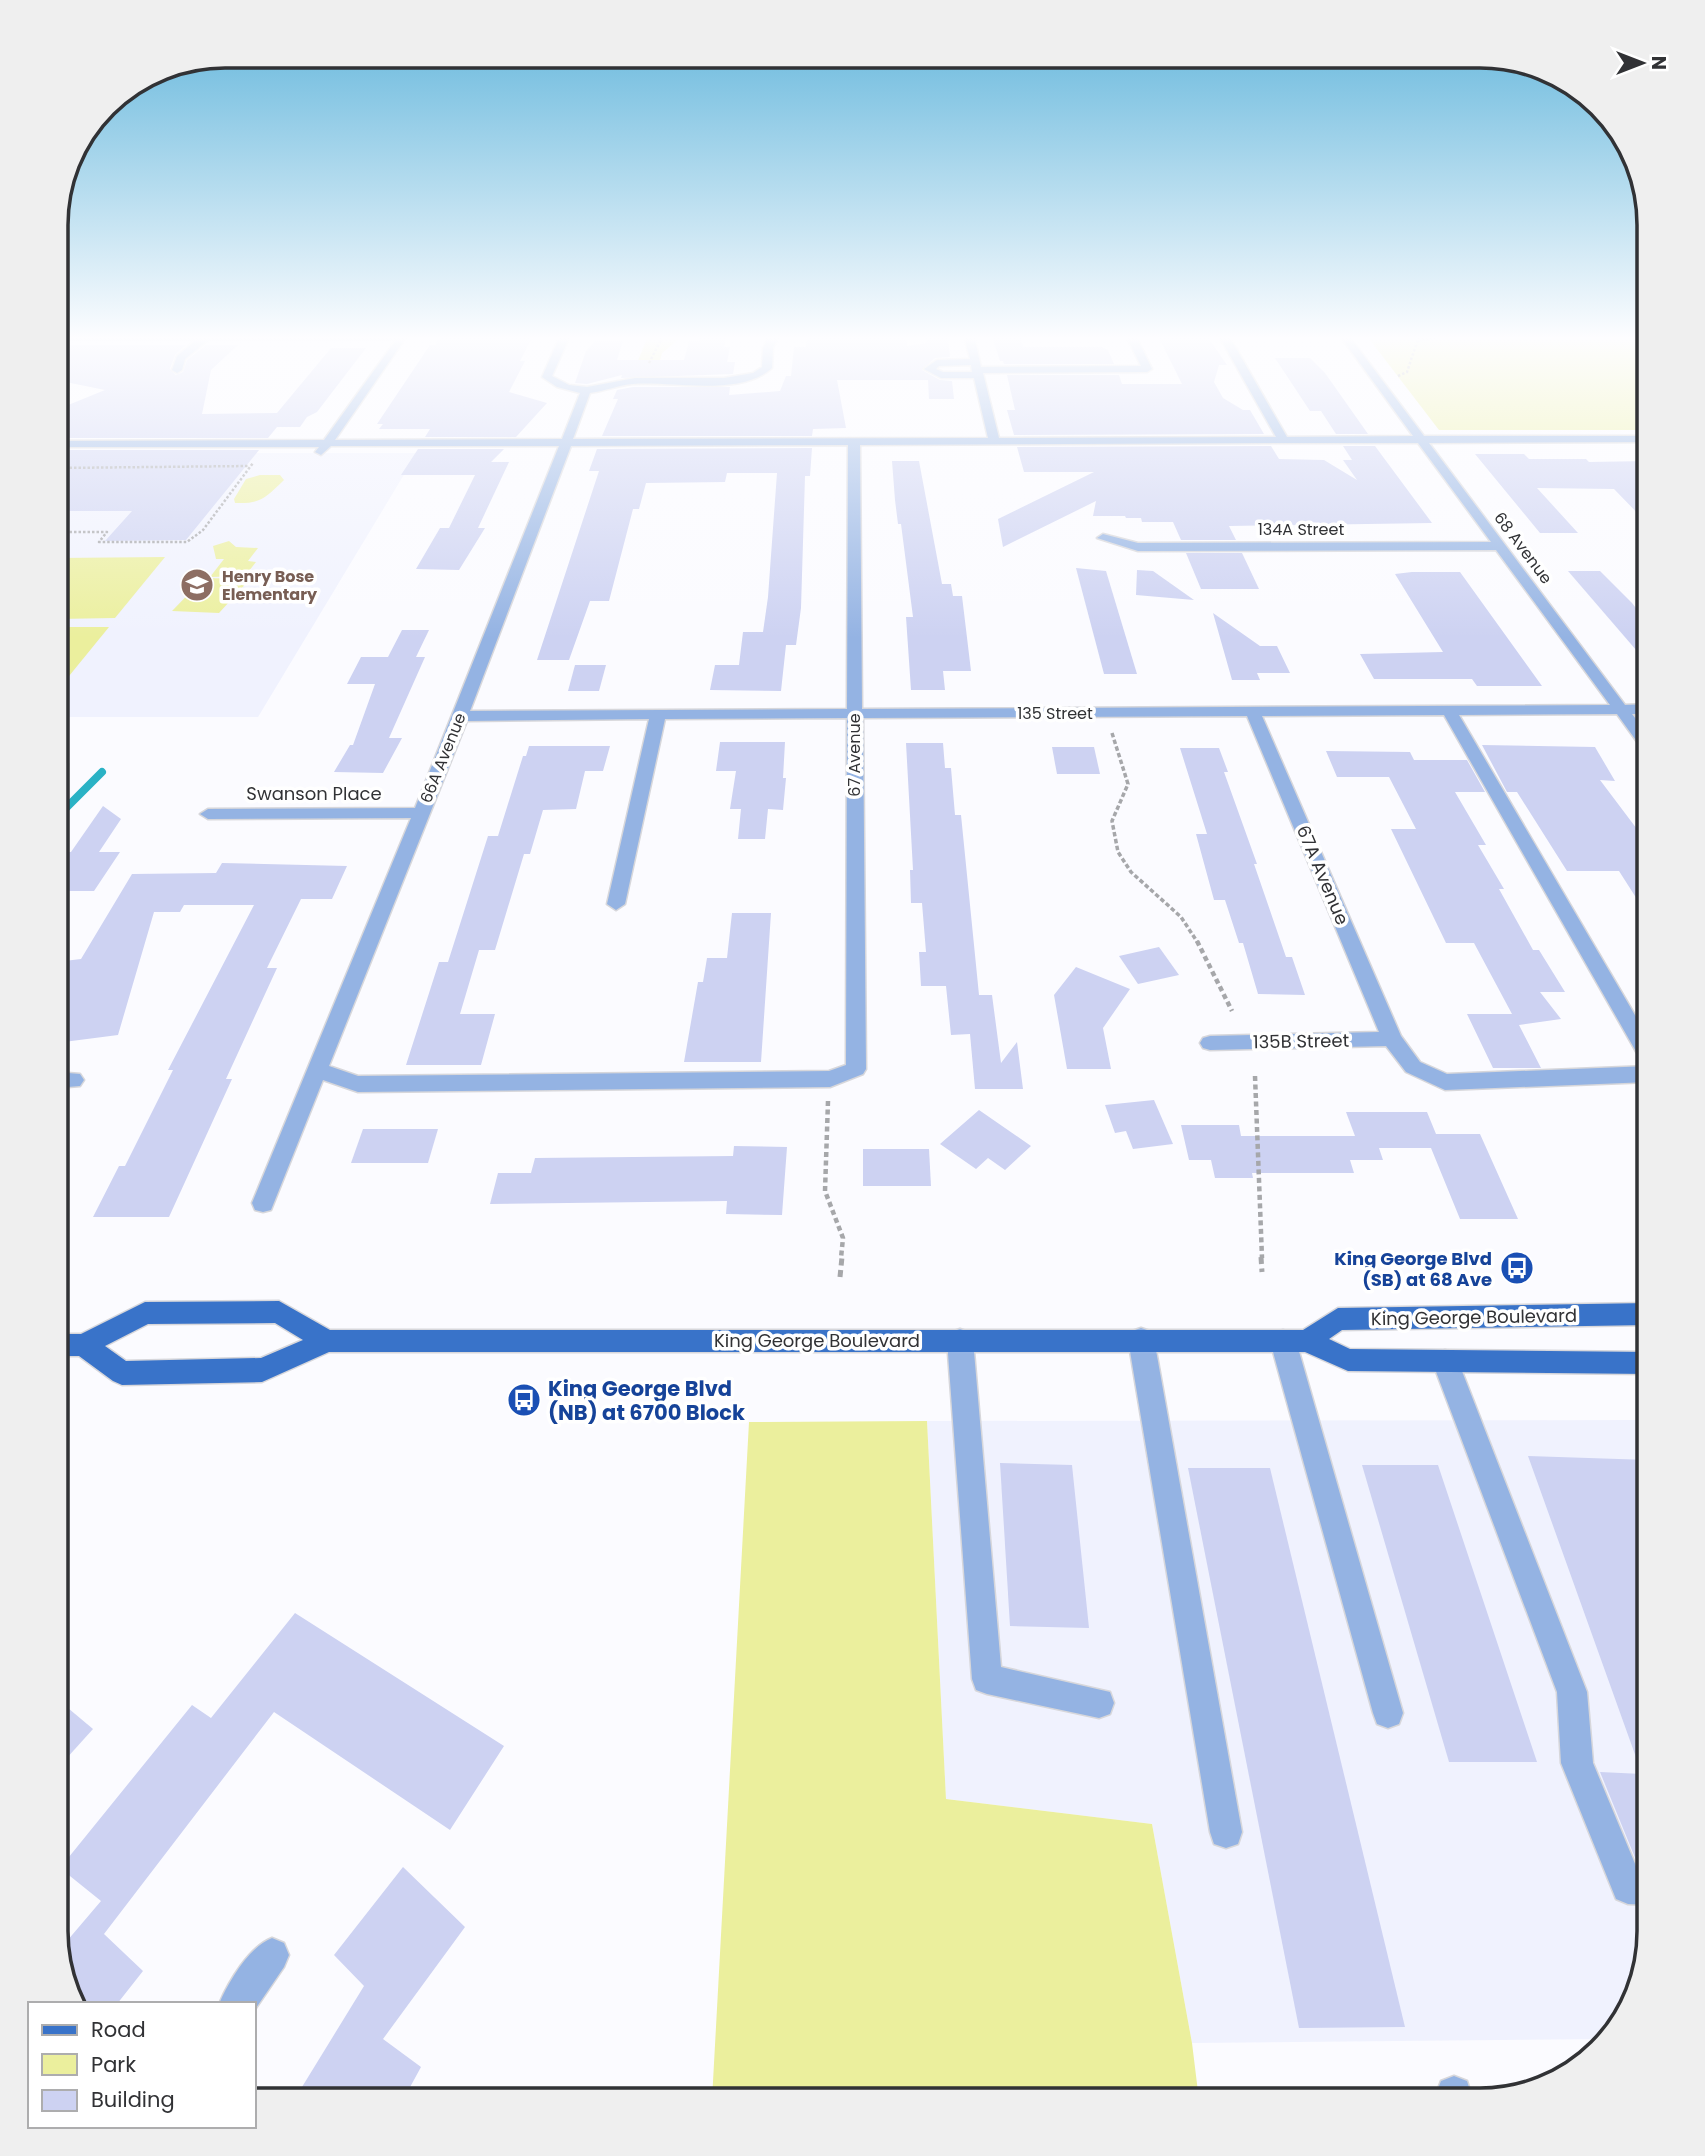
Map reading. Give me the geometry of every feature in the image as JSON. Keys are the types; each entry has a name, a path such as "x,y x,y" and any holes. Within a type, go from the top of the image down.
{"main road":[{"path":"68,1345 83,1345 145,1313 279,1312 327,1341"},
{"name":"King George Boulevard","path":"1295,1341 1338,1319 1637,1314"},
{"name":"King George Boulevard","path":"83,1345 122,1373 262,1370 327,1341 1295,1341 1348,1360 1637,1363"}],"street":[{"path":"69,454 321,452 332,437"},
{"name":"66A Avenue","path":"263,1203 461,716 568,437"},
{"path":"1281,437 1284,441"},
{"name":"68 Avenue","path":"1419,437 1637,731"},
{"path":"69,444 1637,439"},
{"name":"67 Avenue","path":"318,1071 358,1084 830,1079 856,1069 854,441"},
{"name":"134A Street","path":"1103,538 1138,547 1500,546"},
{"name":"135 Street","path":"461,716 1637,709"},
{"path":"1449,710 1637,1036"},
{"name":"67A Avenue","path":"1253,712 1392,1039 1413,1067 1445,1082 1637,1074"},
{"path":"616,904 658,715"},
{"name":"Swanson Place","path":"208,814 421,813"},
{"name":"135B Street","path":"1210,1043 1392,1039"},
{"path":"1141,1339 1226,1832"},
{"path":"960,1340 987,1679 1099,1703"},
{"path":"1295,1341 1388,1713"},
{"path":"1445,1362 1573,1692 1577,1763 1628,1887 1637,1887"},
{"path":"238,2002 272,1955"}],"path":[{"path":"69,468 250,466 203,530 187,541 99,542 107,532 69,532"},
{"path":"1108,721 1128,784 1112,821 1118,852 1131,872 1181,917 1203,950 1232,1011"},
{"path":"1255,1076 1262,1272"},
{"path":"829,1093 825,1191 843,1238 840,1277"}],"shaded area":[{"name":"Henry Bose Elementary","path":"69,453 417,453 258,717 69,717"},
{"path":"1637,1420 1637,1931 1634,1961 1621,2000 1598,2034 1593,2039 1192,2043 1152,1824 946,1799 927,1421"}],"green space":[{"path":"260,475 280,475 284,480 262,499 235,503 234,499 246,479"},
{"path":"229,541 236,547 258,548 248,561 256,562 245,576 210,577 224,559 216,559 213,546"},
{"path":"165,557 115,618 69,619 69,558"},
{"path":"204,578 250,579 219,613 172,611"},
{"path":"69,627 109,627 69,676"},
{"path":"927,1421 946,1799 1152,1824 1192,2043 1198,2088 713,2088 749,1422"}],"building":[{"path":"69,437 269,437 69,438"},
{"path":"425,437 516,437 516,437"},
{"path":"1271,446 1279,459 1324,460 1357,480 1343,460 1352,460 1343,446 1375,446 1432,523 1229,526 1236,540 1181,540 1173,522 1142,522 1141,518 1125,516 1093,516 1096,501 1003,547 998,519 1094,472 1024,472 1017,447"},
{"path":"812,448 810,476 805,476 801,608 796,645 786,645 781,691 710,690 715,665 739,665 743,632 763,632 777,473 727,473 725,482 646,483 639,509 633,509 609,601 590,601 569,660 537,660 599,471 589,471 597,449"},
{"path":"418,449 504,449 491,462 509,462 478,528 485,528 459,570 416,569 440,528 449,528 475,475 401,475"},
{"path":"69,450 259,450 186,540 105,541 132,511 69,511"},
{"path":"1475,454 1524,454 1529,459 1586,459 1589,462 1637,461 1637,513 1614,489 1537,488 1578,533 1540,533"},
{"path":"892,461 919,461 942,584 951,584 953,596 962,596 971,671 943,671 945,690 911,690 906,617 913,617 901,524 898,524"},
{"path":"1186,553 1242,553 1259,589 1201,589"},
{"path":"1076,568 1106,571 1137,674 1104,674"},
{"path":"1137,570 1153,571 1194,600 1136,595"},
{"path":"1568,571 1600,571 1632,603 1637,609 1637,651"},
{"path":"1460,572 1542,686 1477,686 1472,679 1374,679 1360,654 1443,652 1395,574"},
{"path":"1213,613 1260,646 1277,646 1290,673 1257,673 1260,680 1232,680"},
{"path":"402,630 429,630 416,657 425,657 389,738 402,738 383,773 334,772 350,745 353,745 375,684 347,684 361,657 388,657"},
{"path":"575,665 606,665 599,691 568,691"},
{"path":"720,742 785,742 783,810 768,809 765,839 738,839 741,809 730,809 736,771 716,771"},
{"path":"906,743 943,743 945,768 951,768 955,815 961,815 979,995 992,995 1001,1063 1017,1042 1023,1089 975,1089 970,1034 951,1035 946,986 921,986 919,952 926,952 922,903 911,903 910,870 913,870"},
{"path":"1482,745 1595,747 1615,781 1600,780 1637,829 1637,899 1619,871 1567,871 1517,792 1507,792"},
{"path":"529,746 610,746 603,771 585,771 576,809 543,810 530,854 524,854 495,950 479,950 460,1014 495,1014 481,1065 406,1065 439,962 448,962 488,836 498,836 523,756 526,756"},
{"path":"1052,747 1094,747 1100,774 1057,774"},
{"path":"1180,748 1219,748 1228,772 1224,772 1286,957 1292,957 1305,995 1258,994 1243,943 1239,943 1225,900 1214,900 1196,834 1207,834"},
{"path":"1326,751 1410,752 1414,760 1467,760 1485,792 1455,792 1486,845 1478,845 1504,889 1499,889 1533,950 1539,950 1565,992 1540,992 1561,1019 1519,1025 1541,1068 1493,1068 1467,1014 1512,1014 1474,943 1446,943 1391,829 1416,829 1389,777 1337,777"},
{"path":"103,806 121,819 99,852 120,852 94,891 69,891 69,852"},
{"path":"222,863 347,866 332,899 301,899 267,968 277,968 226,1079 232,1079 169,1217 93,1217 119,1166 125,1166 173,1070 168,1070 254,905 184,905 180,912 154,912 118,1035 69,1041 69,960 81,959 132,874 216,873"},
{"path":"732,913 771,913 761,1062 684,1062 698,982 703,982 707,958 727,958"},
{"path":"1159,947 1179,975 1138,984 1119,956"},
{"path":"1076,967 1130,989 1103,1028 1111,1069 1067,1069 1054,995"},
{"path":"1154,1100 1173,1144 1133,1149 1126,1131 1115,1133 1105,1105"},
{"path":"979,1110 1031,1146 1005,1170 988,1158 976,1169 940,1144"},
{"path":"1346,1112 1427,1112 1436,1134 1480,1134 1518,1219 1460,1219 1431,1148 1379,1148 1383,1160 1350,1160 1354,1173 1252,1173 1253,1178 1215,1178 1211,1160 1189,1160 1181,1125 1239,1125 1241,1136 1355,1136"},
{"path":"363,1129 438,1129 428,1163 351,1163"},
{"path":"734,1146 787,1147 782,1215 726,1214 727,1201 490,1204 498,1173 531,1173 535,1158 733,1156"},
{"path":"863,1149 929,1149 931,1186 863,1186"},
{"path":"1528,1456 1637,1460 1637,1760"},
{"path":"1000,1463 1072,1465 1089,1628 1010,1626"},
{"path":"1362,1465 1438,1465 1537,1762 1449,1762"},
{"path":"1188,1468 1270,1468 1405,2027 1299,2028"},
{"path":"295,1613 504,1746 450,1830 274,1712 104,1934 143,1971 119,2002 86,2002 74,1971 69,1939 101,1901 68,1874 68,1858 192,1705 211,1718"},
{"path":"68,1708 93,1729 68,1757"},
{"path":"1600,1772 1637,1774 1637,1860 1636,1860"},
{"path":"403,1867 465,1927 383,2039 421,2067 410,2088 301,2088 364,1986 334,1955"}],"waterway":[{"path":"69,805 102,772"}],"place":[{"name":"Henry Bose Elementary","path":"197,585"},
{"name":"King George Blvd (SB) at 68 Ave","path":"1517,1268"},
{"name":"King George Blvd (NB) at 6700 Block","path":"524,1400"}]}
